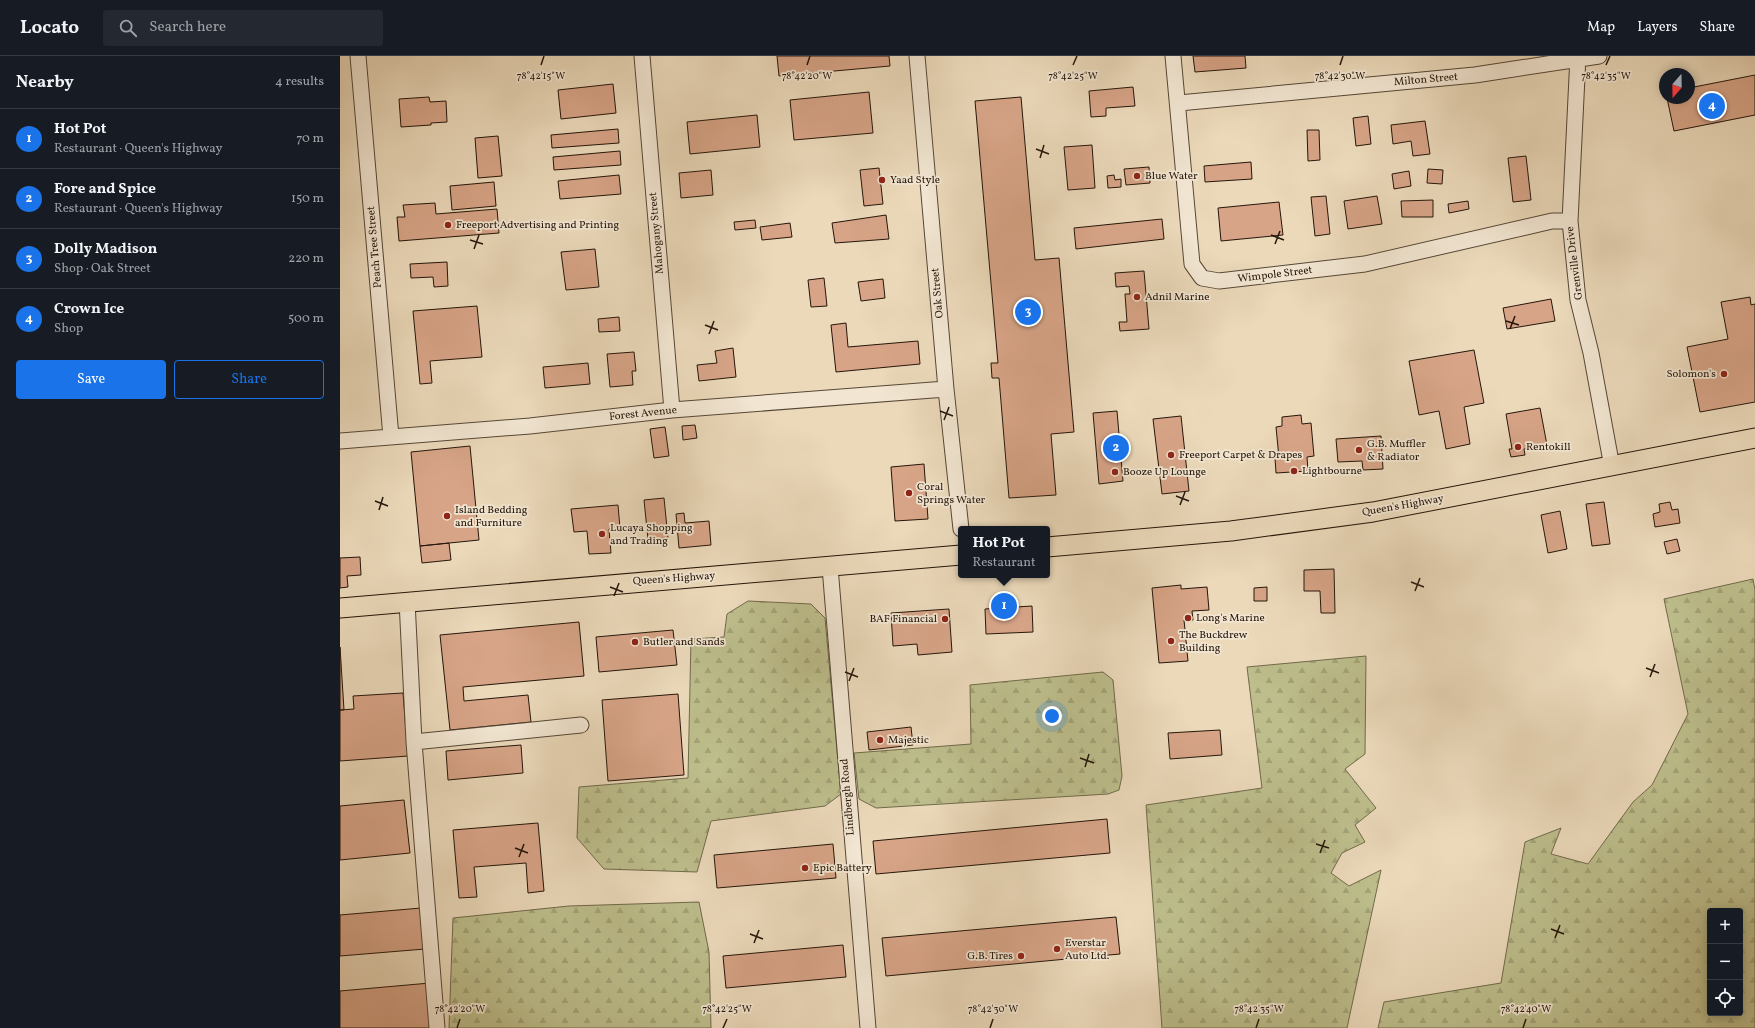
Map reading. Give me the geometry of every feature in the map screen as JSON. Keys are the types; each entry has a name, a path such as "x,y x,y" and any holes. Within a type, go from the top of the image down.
{"main road":[{"name":"Queen's Highway","path":"1050,547 1231,531 1373,512 1612,467 1755,438"},
{"name":"Queen's Highway","path":"340,608 958,555"}],"street":[{"name":"Peach Tree Street","path":"358,56 391,437"},
{"name":"Mahogany Street","path":"642,56 672,410"},
{"name":"Oak Street","path":"917,56 946,389 961,526"},
{"name":"Wimpole Street","path":"1173,56 1179,103 1192,264 1202,278 1219,281 1365,264 1552,221 1570,221"},
{"name":"Milton Street","path":"1179,103 1475,75 1578,58 1599,56"},
{"name":"Grenville Drive","path":"1578,58 1570,221 1578,300 1591,353 1612,467"},
{"name":"Forest Avenue","path":"340,441 530,426 672,410 946,389"},
{"name":"Lindbergh Road","path":"830,567 868,1028"},
{"path":"407,602 414,742 437,1028"},
{"path":"414,742 581,725"}],"green space":[{"path":"1753,579 1755,590 1755,1028 1378,1028 1384,1002 1501,983 1525,842 1561,828 1551,854 1588,864 1633,802 1652,785 1688,714 1664,599"},
{"path":"748,601 811,604 825,618 841,794 825,806 711,821 697,872 604,869 577,838 579,787 688,778 691,639 724,637 727,614"},
{"path":"1366,656 1365,754 1345,769 1376,808 1355,825 1365,842 1342,853 1331,873 1349,886 1381,870 1347,1028 1162,1028 1146,805 1262,788 1247,667"},
{"path":"1103,672 1113,680 1122,776 1119,790 1108,794 876,808 859,799 854,753 971,744 970,685"},
{"path":"699,902 709,952 711,1028 449,1028 453,918 569,906"}],"building":[{"path":"777,56 889,56 890,66 779,76"},
{"path":"1193,56 1245,56 1246,68 1195,72"},
{"path":"1755,75 1755,115 1674,131 1668,104 1695,104 1695,87"},
{"path":"613,84 616,113 561,119 558,90"},
{"path":"1133,87 1135,106 1106,108 1106,116 1091,117 1089,91"},
{"path":"869,92 873,133 794,140 790,100"},
{"path":"429,97 430,102 446,101 447,122 431,123 431,125 401,127 399,99"},
{"path":"1021,97 1035,260 1059,258 1074,432 1051,434 1056,495 1009,498 999,378 992,378 991,363 998,363 975,101"},
{"path":"757,115 760,147 690,154 687,122"},
{"path":"1368,116 1371,144 1356,146 1353,118"},
{"path":"1425,121 1430,154 1413,156 1411,141 1393,144 1391,125"},
{"path":"618,129 619,143 552,148 551,135"},
{"path":"1307,130 1319,130 1320,160 1308,161"},
{"path":"498,136 502,176 478,178 475,138"},
{"path":"1092,145 1095,188 1068,190 1064,147"},
{"path":"620,151 621,165 554,170 553,157"},
{"path":"1526,156 1531,200 1513,202 1508,158"},
{"path":"1251,162 1252,179 1205,182 1204,166"},
{"name":"Blue Water","path":"1149,167 1150,183 1126,185 1124,169"},
{"path":"879,168 883,204 864,206 860,170"},
{"path":"1428,169 1443,170 1442,184 1427,183"},
{"path":"711,170 713,195 681,198 679,173"},
{"path":"1409,171 1411,186 1394,189 1392,174"},
{"path":"619,175 621,194 560,199 558,181"},
{"path":"1114,175 1115,180 1121,179 1121,187 1108,188 1107,176"},
{"path":"494,182 496,206 452,210 450,186"},
{"path":"1326,196 1330,234 1315,236 1311,197"},
{"path":"1377,196 1382,224 1348,229 1344,201"},
{"path":"1433,200 1433,217 1402,217 1401,201"},
{"path":"1468,201 1469,209 1449,213 1448,204"},
{"path":"1279,202 1283,235 1221,241 1218,208"},
{"name":"Freeport Advertising and Printing","path":"435,203 436,214 497,209 499,233 399,241 397,217 405,217 403,205"},
{"path":"886,215 889,239 835,243 832,223"},
{"path":"1162,219 1164,239 1076,249 1074,228"},
{"path":"755,220 756,228 735,230 734,222"},
{"path":"790,223 792,237 762,240 760,227"},
{"path":"595,249 599,287 566,290 561,252"},
{"path":"447,262 448,286 434,287 433,277 411,278 410,264"},
{"path":"1144,271 1149,329 1120,331 1119,322 1127,322 1125,294 1130,294 1129,286 1116,287 1115,273"},
{"path":"824,278 827,306 811,307 808,280"},
{"path":"883,279 885,298 861,301 858,282"},
{"name":"Solomon's","path":"1750,297 1751,305 1755,304 1755,402 1700,412 1687,347 1728,339 1721,302"},
{"path":"1551,299 1555,321 1507,329 1503,308"},
{"path":"477,306 482,357 430,361 432,383 420,384 413,311"},
{"path":"619,317 620,331 599,332 598,319"},
{"path":"846,323 848,347 918,341 920,364 836,372 831,325"},
{"path":"733,348 736,377 699,381 697,365 717,363 715,351"},
{"path":"1474,350 1484,403 1464,407 1470,444 1446,449 1439,411 1419,415 1409,361"},
{"path":"634,352 636,371 632,371 633,385 610,387 607,354"},
{"path":"588,363 590,384 545,388 543,367"},
{"path":"1540,408 1547,445 1524,449 1525,455 1511,457 1509,449 1512,449 1506,414"},
{"path":"1117,411 1123,481 1099,484 1093,413"},
{"path":"1301,415 1302,424 1311,423 1314,456 1307,457 1308,471 1276,473 1275,458 1279,458 1276,427 1282,426 1282,417"},
{"name":"Freeport Carpet & Drapes","path":"1181,416 1189,491 1162,494 1153,419"},
{"path":"695,425 697,438 683,440 682,426"},
{"path":"665,427 669,456 654,458 650,429"},
{"name":"G.B. Muffler & Radiator","path":"1381,436 1383,469 1363,470 1362,461 1338,462 1336,439"},
{"name":"Island Bedding and Furniture","path":"470,446 479,540 420,546 411,452"},
{"name":"Coral Springs Water","path":"924,464 928,519 895,521 891,467"},
{"path":"664,498 668,538 648,539 644,500"},
{"path":"1604,502 1610,544 1592,546 1586,504"},
{"path":"1670,502 1672,510 1678,509 1680,523 1655,527 1653,514 1660,512 1659,504"},
{"path":"618,505 620,528 609,529 611,553 589,554 587,531 574,532 571,509"},
{"path":"1560,511 1567,549 1548,553 1541,515"},
{"path":"684,513 685,523 709,521 711,545 679,548 676,514"},
{"path":"1677,539 1680,551 1667,554 1664,542"},
{"path":"449,543 451,560 422,563 420,546"},
{"path":"360,557 361,575 347,576 348,587 340,588 340,558"},
{"path":"1334,569 1335,613 1321,613 1320,591 1304,591 1304,570"},
{"name":"The Buckdrew Building","path":"1181,585 1181,589 1207,587 1209,610 1192,611 1193,620 1184,620 1188,661 1159,663 1152,588"},
{"path":"1267,587 1267,601 1254,601 1254,588"},
{"path":"1032,606 1033,632 986,634 985,609"},
{"path":"949,609 952,652 918,655 917,644 893,646 891,613"},
{"path":"579,622 584,676 463,687 464,701 528,695 531,722 450,730 440,635"},
{"path":"673,630 677,665 599,672 596,637"},
{"path":"340,647 344,710 340,710"},
{"path":"403,693 408,756 340,761 340,710 354,709 353,696"},
{"path":"678,694 684,775 608,781 602,700"},
{"path":"911,727 913,745 869,750 867,732"},
{"path":"1220,730 1222,755 1170,759 1168,733"},
{"path":"521,745 523,773 448,780 446,751"},
{"path":"404,800 410,853 340,860 340,806"},
{"path":"1107,819 1110,853 876,874 873,841"},
{"path":"538,823 544,891 528,893 526,863 474,867 477,897 459,898 453,830"},
{"path":"833,844 836,878 717,888 714,855"},
{"path":"421,908 425,949 340,956 340,915"},
{"path":"1116,917 1120,954 886,976 882,938"},
{"path":"843,945 846,977 726,988 723,956"},
{"path":"430,983 430,1028 340,1028 340,991"}],"place":[{"name":"Crown Ice","path":"1712,106"},
{"name":"Blue Water","path":"1137,176"},
{"name":"Yaad Style","path":"882,180"},
{"name":"Freeport Advertising and Printing","path":"448,225"},
{"name":"Adnil Marine","path":"1137,297"},
{"name":"Dolly Madison","path":"1028,312"},
{"name":"Solomon's","path":"1724,374"},
{"name":"Rentokill","path":"1518,447"},
{"name":"Fore and Spice","path":"1116,448"},
{"name":"G.B. Muffler & Radiator","path":"1359,450"},
{"name":"Freeport Carpet & Drapes","path":"1171,455"},
{"name":"Lightbourne","path":"1294,471"},
{"name":"Booze Up Lounge","path":"1115,472"},
{"name":"Coral Springs Water","path":"909,493"},
{"name":"Island Bedding and Furniture","path":"447,516"},
{"name":"Lucaya Shopping and Trading","path":"602,534"},
{"name":"Hot Pot","path":"1004,606"},
{"name":"Long's Marine","path":"1188,618"},
{"name":"BAF Financial","path":"945,619"},
{"name":"The Buckdrew Building","path":"1171,641"},
{"name":"Butler and Sands","path":"635,642"},
{"name":"Majestic","path":"880,740"},
{"name":"Epic Battery","path":"805,868"},
{"name":"Everstar Auto Ltd.","path":"1057,949"},
{"name":"G.B. Tires","path":"1021,956"}]}
